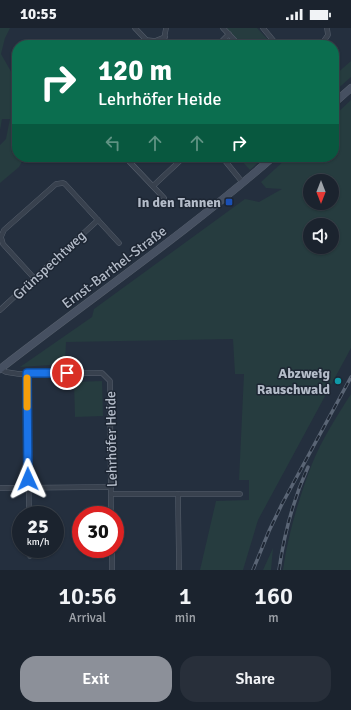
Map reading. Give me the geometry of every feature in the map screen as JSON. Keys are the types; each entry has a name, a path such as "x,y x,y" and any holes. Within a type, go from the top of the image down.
{"street":[{"path":"135,28 146,40"},
{"path":"164,40 166,28"},
{"path":"223,28 234,40"},
{"path":"263,28 274,40"},
{"path":"324,40 328,35 327,28"},
{"path":"223,40 229,34"},
{"path":"157,40 164,37"},
{"path":"339,99 351,88"},
{"path":"130,162 164,198"},
{"path":"153,186 179,162"},
{"path":"226,162 243,183 267,162"},
{"path":"34,278 3,244 2,237 4,230 56,184 63,182 119,243"},
{"name":"Ernst-Barthel-Straße","path":"0,369 187,228 243,183"},
{"name":"Grünspechtweg","path":"0,310 98,220"},
{"name":"Lehrhöfer Heide","path":"0,369 6,372 27,373 102,373 110,381 111,506"},
{"path":"27,373 29,506"},
{"path":"0,488 111,487"},
{"path":"111,494 240,494"},
{"path":"178,494 179,570"},
{"path":"112,558 112,570"}],"green space":[{"path":"0,28 10,28 5,38 1,54 12,73 12,162 22,162 19,167 0,183 0,145 6,139 10,119 2,119 0,130"},
{"path":"226,28 257,28 268,40 237,40"},
{"path":"351,61 351,77 339,88 339,72"},
{"path":"351,100 351,348 258,520 243,570 200,570 216,501 249,500 249,480 239,480 244,374 235,374 233,339 66,342 65,364 20,367 92,317 94,309 245,199 259,202 282,189 266,188 261,182 283,162 339,162 339,111"},
{"path":"243,162 259,162 250,170"},
{"path":"102,381 103,416 75,417 74,382"},
{"path":"351,394 351,570 283,570 294,516 312,464 335,419"},
{"path":"273,548 271,570 263,570"}],"railway":[{"path":"253,570 282,504 351,377"},
{"path":"279,570 290,518 308,467"}],"slow traffic":[{"path":"27,378 27,407"}],"place":[{"name":"In den Tannen","path":"229,202"},
{"name":"Abzweig Rauschwald","path":"338,381"}],"route":[{"path":"28,479 27,373 67,373"}]}
